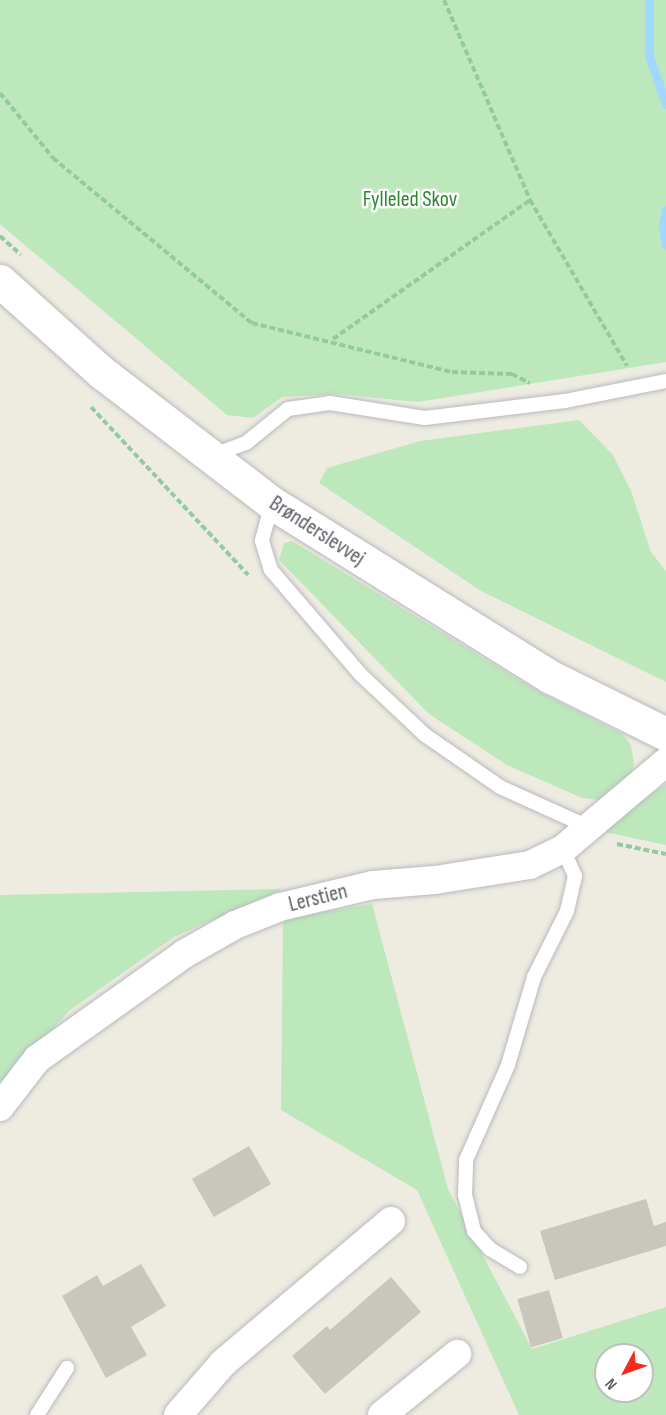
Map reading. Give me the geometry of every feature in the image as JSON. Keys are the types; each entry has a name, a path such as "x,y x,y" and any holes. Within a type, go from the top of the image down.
{"main road":[{"name":"Brønderslevvej","path":"0,281 101,372 272,503 549,676 666,735"}],"street":[{"name":"Lerstien","path":"0,1107 37,1059 184,954 235,925 280,907 374,885 435,880 530,865 563,849 666,762"},
{"path":"178,1415 223,1363 391,1221"},
{"path":"382,1415 457,1354"}],"lane":[{"path":"210,456 246,444 288,409 330,403 425,418 565,401 666,381"},
{"path":"272,503 262,542 271,570 360,674 425,735 500,787 588,827"},
{"path":"520,1267 490,1249 474,1231 465,1195 466,1160 508,1065 534,977 567,911 575,876 563,849"},
{"path":"37,1415 67,1368"}],"path":[{"path":"444,0 530,200 613,348 642,386"},
{"path":"0,93 53,158 252,323 332,340 452,372 512,374 565,401"},
{"path":"332,340 530,200"},
{"path":"0,236 25,258"}],"green space":[{"name":"Fylleled Skov","path":"0,0 666,0 666,362 418,402 336,394 282,397 253,418 227,415 0,224"},
{"path":"579,420 613,455 631,491 651,552 666,571 666,682 481,591 319,483 327,468 420,441"},
{"path":"292,541 536,690 622,734 631,745 634,764 630,780 601,800 582,798 507,765 429,714 279,560 284,543"},
{"path":"666,784 666,845 600,831 664,785"},
{"path":"283,889 174,937 70,1010 0,1086 0,895"},
{"path":"372,904 448,1189 532,1349 666,1307 666,1415 519,1415 417,1190 281,1110 283,919"}],"building":[{"path":"249,1146 271,1184 214,1217 192,1179"},
{"path":"646,1199 654,1226 666,1222 666,1246 555,1280 540,1231"},
{"path":"141,1264 166,1306 131,1327 147,1355 106,1378 62,1296 97,1275 103,1286"},
{"path":"391,1277 421,1312 325,1394 292,1356 327,1326 330,1330"},
{"path":"549,1290 563,1338 531,1347 517,1299"}],"waterway":[{"path":"649,0 649,56 666,104"},
{"path":"666,210 663,226 666,245"}]}
